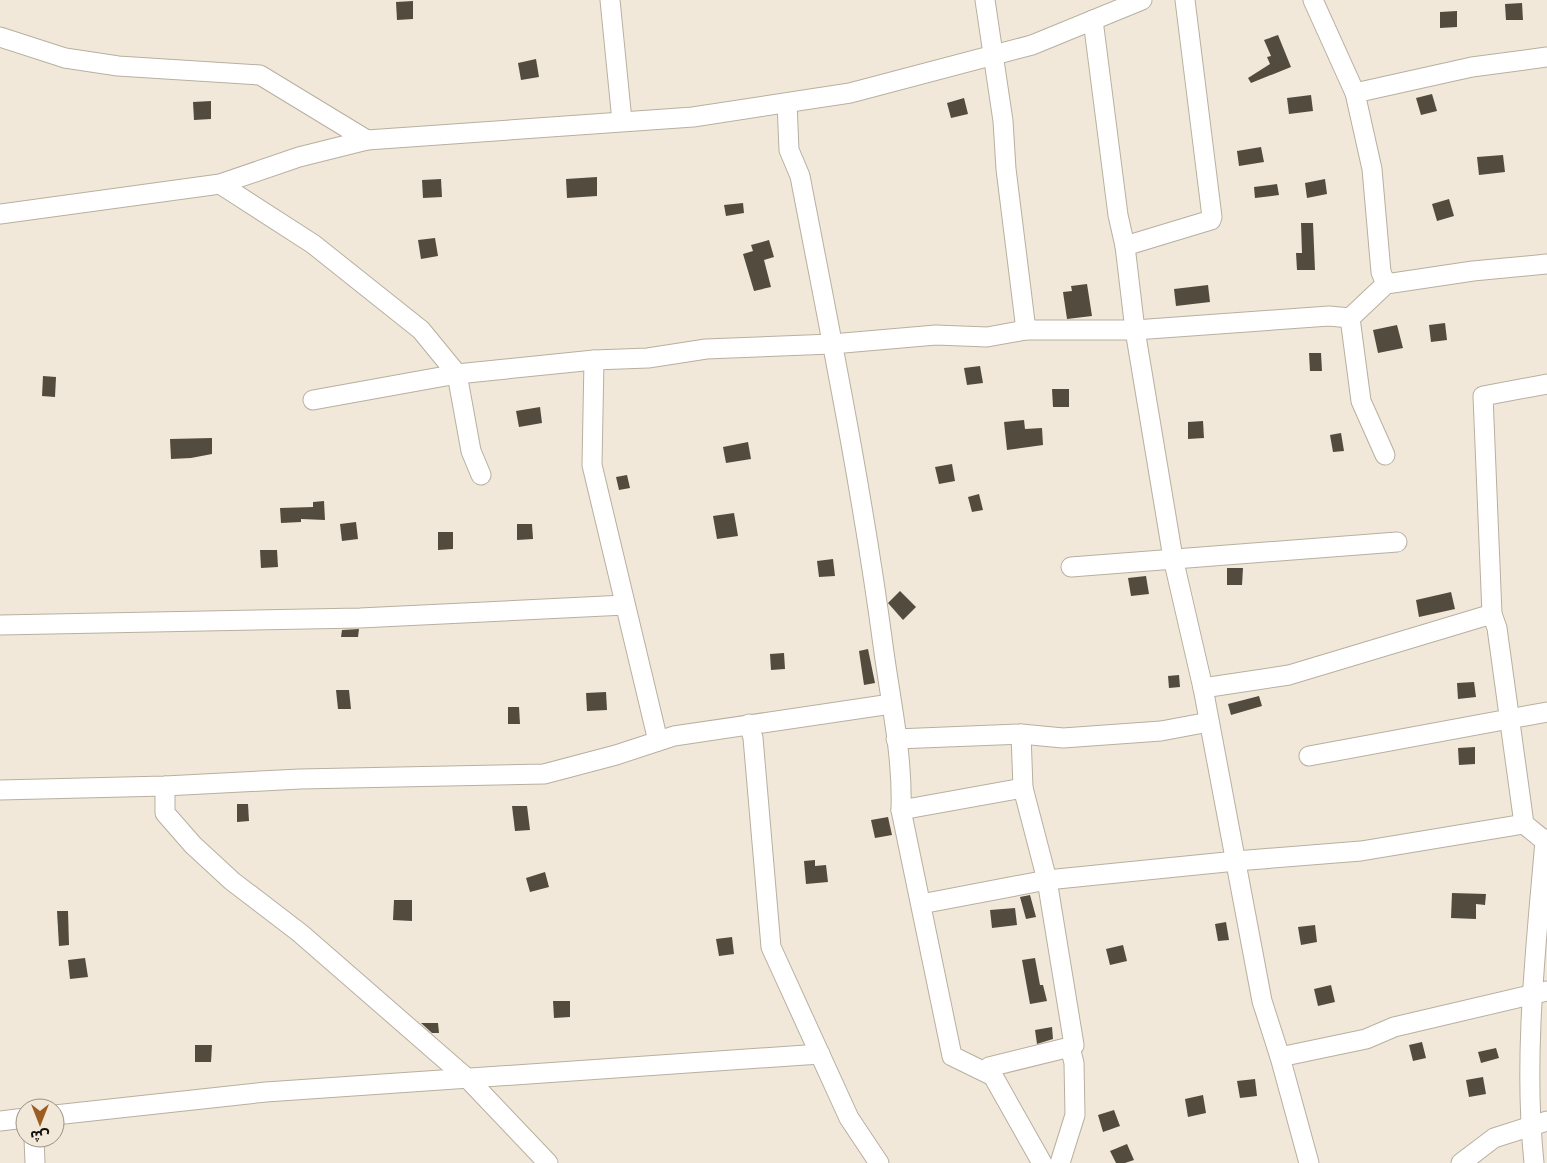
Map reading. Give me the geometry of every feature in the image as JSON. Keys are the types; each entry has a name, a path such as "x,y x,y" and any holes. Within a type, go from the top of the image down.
{"street":[{"path":"610,0 622,121"},
{"path":"985,0 1003,121 1006,169 1026,330"},
{"path":"0,214 220,184 299,157 367,140 693,117 850,93 1032,45 1142,0"},
{"path":"1125,246 1198,225 1211,220 1212,216 1185,0"},
{"path":"1314,0 1355,93 1372,169 1382,272 1386,284"},
{"path":"1093,20 1135,330 1173,558 1203,688 1262,1001 1280,1057 1308,1163"},
{"path":"0,37 65,58 118,66 260,75 367,140"},
{"path":"1355,93 1472,67 1547,57"},
{"path":"787,102 790,150 800,176 870,548 896,739 902,792 901,810 952,1056 993,1076"},
{"path":"220,184 314,244 421,330 458,374 471,451 481,475"},
{"path":"314,400 458,374 594,360 648,358 706,348 832,344 936,335 987,337 1026,330 1135,330 1329,316 1350,318 1386,284 1473,271 1547,264"},
{"path":"1350,318 1361,401 1385,455"},
{"path":"594,360 592,465 658,741"},
{"path":"1524,824 1497,628 1492,614 1483,396 1547,384"},
{"path":"1071,567 1397,542"},
{"path":"0,625 360,618 625,605"},
{"path":"1203,688 1289,675 1492,614"},
{"path":"0,790 165,786 300,779 544,774 674,736 891,704"},
{"path":"1309,756 1547,712"},
{"path":"896,739 1021,734 1063,738 1160,731 1209,722"},
{"path":"749,724 753,738 771,947 849,1118 879,1163"},
{"path":"1021,734 1023,788 1047,880 1074,1045 988,1067 1042,1163"},
{"path":"165,786 165,813 193,845 232,881 300,933 467,1079 548,1163"},
{"path":"901,810 1023,788"},
{"path":"921,904 1047,880 1236,860 1361,851 1524,824 1546,840 1540,992 1539,1124 1534,1163"},
{"path":"1280,1057 1366,1039 1394,1027 1540,992"},
{"path":"1060,1163 1075,1115 1074,1063 1070,1047"},
{"path":"65,1114 266,1092 820,1054"},
{"path":"0,1121 15,1119"},
{"path":"1461,1163 1494,1138 1539,1124"},
{"path":"34,1148 35,1163"}],"building":[{"path":"413,1 413,19 397,20 396,2"},
{"path":"1522,3 1523,20 1506,20 1505,4"},
{"path":"1457,11 1457,27 1440,28 1440,12"},
{"path":"1278,35 1291,67 1251,83 1248,78 1270,64 1267,57 1271,56 1264,40"},
{"path":"536,59 539,77 521,80 518,63"},
{"path":"1432,94 1437,111 1421,115 1416,98"},
{"path":"1311,95 1313,111 1289,114 1287,98"},
{"path":"964,98 968,114 951,118 947,103"},
{"path":"211,101 211,119 194,120 193,102"},
{"path":"1261,147 1264,162 1239,166 1237,151"},
{"path":"1503,155 1505,172 1479,175 1477,157"},
{"path":"597,177 597,196 567,198 566,179"},
{"path":"441,179 442,197 423,198 422,180"},
{"path":"1325,179 1327,194 1307,198 1305,183"},
{"path":"1277,184 1279,195 1255,198 1254,187"},
{"path":"1449,199 1454,216 1437,221 1432,204"},
{"path":"743,203 744,213 726,216 724,205"},
{"path":"1301,223 1313,223 1315,270 1297,270 1296,253 1302,253"},
{"path":"435,238 438,256 421,259 418,240"},
{"path":"769,240 774,257 764,260 771,287 754,291 743,254 753,251 751,245"},
{"path":"1087,284 1092,316 1067,319 1063,292 1072,291 1071,286"},
{"path":"1208,285 1210,302 1176,306 1174,289"},
{"path":"1445,323 1447,340 1431,342 1429,325"},
{"path":"1397,325 1403,348 1378,353 1373,330"},
{"path":"1309,353 1321,353 1322,371 1310,371"},
{"path":"980,366 983,383 967,385 964,368"},
{"path":"43,376 56,377 55,397 42,396"},
{"path":"1052,389 1069,389 1069,407 1053,407"},
{"path":"540,407 542,423 519,427 516,411"},
{"path":"1024,420 1025,429 1042,428 1043,445 1007,450 1004,422"},
{"path":"1203,421 1204,438 1188,439 1188,422"},
{"path":"1341,433 1344,451 1333,452 1330,435"},
{"path":"212,438 212,454 171,459 170,439"},
{"path":"748,442 751,459 726,463 723,447"},
{"path":"952,464 955,481 939,484 935,467"},
{"path":"627,475 630,488 619,490 616,477"},
{"path":"979,494 983,510 972,512 968,497"},
{"path":"324,501 325,520 301,519 301,522 281,523 280,508 313,507 313,502"},
{"path":"734,513 738,536 717,539 713,516"},
{"path":"356,522 358,539 342,541 340,524"},
{"path":"517,524 532,524 533,539 517,540"},
{"path":"438,532 453,532 453,549 438,550"},
{"path":"260,550 277,550 278,567 261,568"},
{"path":"833,559 835,576 819,577 817,561"},
{"path":"1227,568 1243,568 1242,585 1227,585"},
{"path":"1146,576 1149,594 1131,596 1128,578"},
{"path":"900,591 916,607 903,620 888,603"},
{"path":"1451,592 1455,609 1419,617 1416,600"},
{"path":"359,629 358,637 341,637 342,630"},
{"path":"868,649 875,683 864,685 859,651"},
{"path":"784,653 785,669 771,670 770,654"},
{"path":"1179,675 1180,687 1169,688 1168,676"},
{"path":"1474,682 1476,697 1458,699 1457,683"},
{"path":"336,690 349,690 351,709 338,709"},
{"path":"606,692 607,710 587,711 586,693"},
{"path":"1259,696 1262,706 1231,715 1228,704"},
{"path":"508,707 519,707 520,724 508,724"},
{"path":"1475,747 1475,764 1459,765 1458,748"},
{"path":"237,804 248,804 249,821 237,822"},
{"path":"512,806 527,806 530,830 515,831"},
{"path":"888,817 892,835 875,838 871,820"},
{"path":"815,860 815,866 826,865 828,882 806,884 804,861"},
{"path":"545,872 549,887 530,892 526,878"},
{"path":"1452,893 1486,894 1485,905 1476,904 1476,919 1451,918"},
{"path":"1030,895 1036,917 1026,919 1020,897"},
{"path":"394,900 412,900 412,921 393,920"},
{"path":"1015,908 1017,925 992,928 990,910"},
{"path":"57,911 68,911 69,945 59,946"},
{"path":"1226,922 1229,940 1218,941 1215,924"},
{"path":"1315,925 1317,942 1301,945 1298,927"},
{"path":"732,937 734,954 719,956 716,939"},
{"path":"1123,945 1127,961 1110,965 1106,949"},
{"path":"85,958 88,977 70,979 68,960"},
{"path":"1035,958 1040,985 1043,985 1047,1001 1030,1004 1022,960"},
{"path":"1331,985 1335,1002 1318,1006 1314,989"},
{"path":"553,1001 570,1001 570,1017 554,1018"},
{"path":"421,1023 438,1023 439,1033 432,1033"},
{"path":"1052,1027 1053,1039 1037,1044 1035,1030"},
{"path":"1422,1042 1426,1058 1413,1061 1409,1045"},
{"path":"195,1045 212,1045 211,1062 195,1062"},
{"path":"1496,1048 1499,1058 1481,1063 1478,1052"},
{"path":"1483,1077 1486,1094 1469,1097 1466,1080"},
{"path":"1255,1079 1257,1096 1240,1098 1237,1081"},
{"path":"1203,1095 1206,1113 1188,1117 1185,1099"},
{"path":"1114,1110 1120,1126 1103,1132 1098,1115"},
{"path":"1127,1144 1134,1160 1116,1163 1110,1151"}]}
